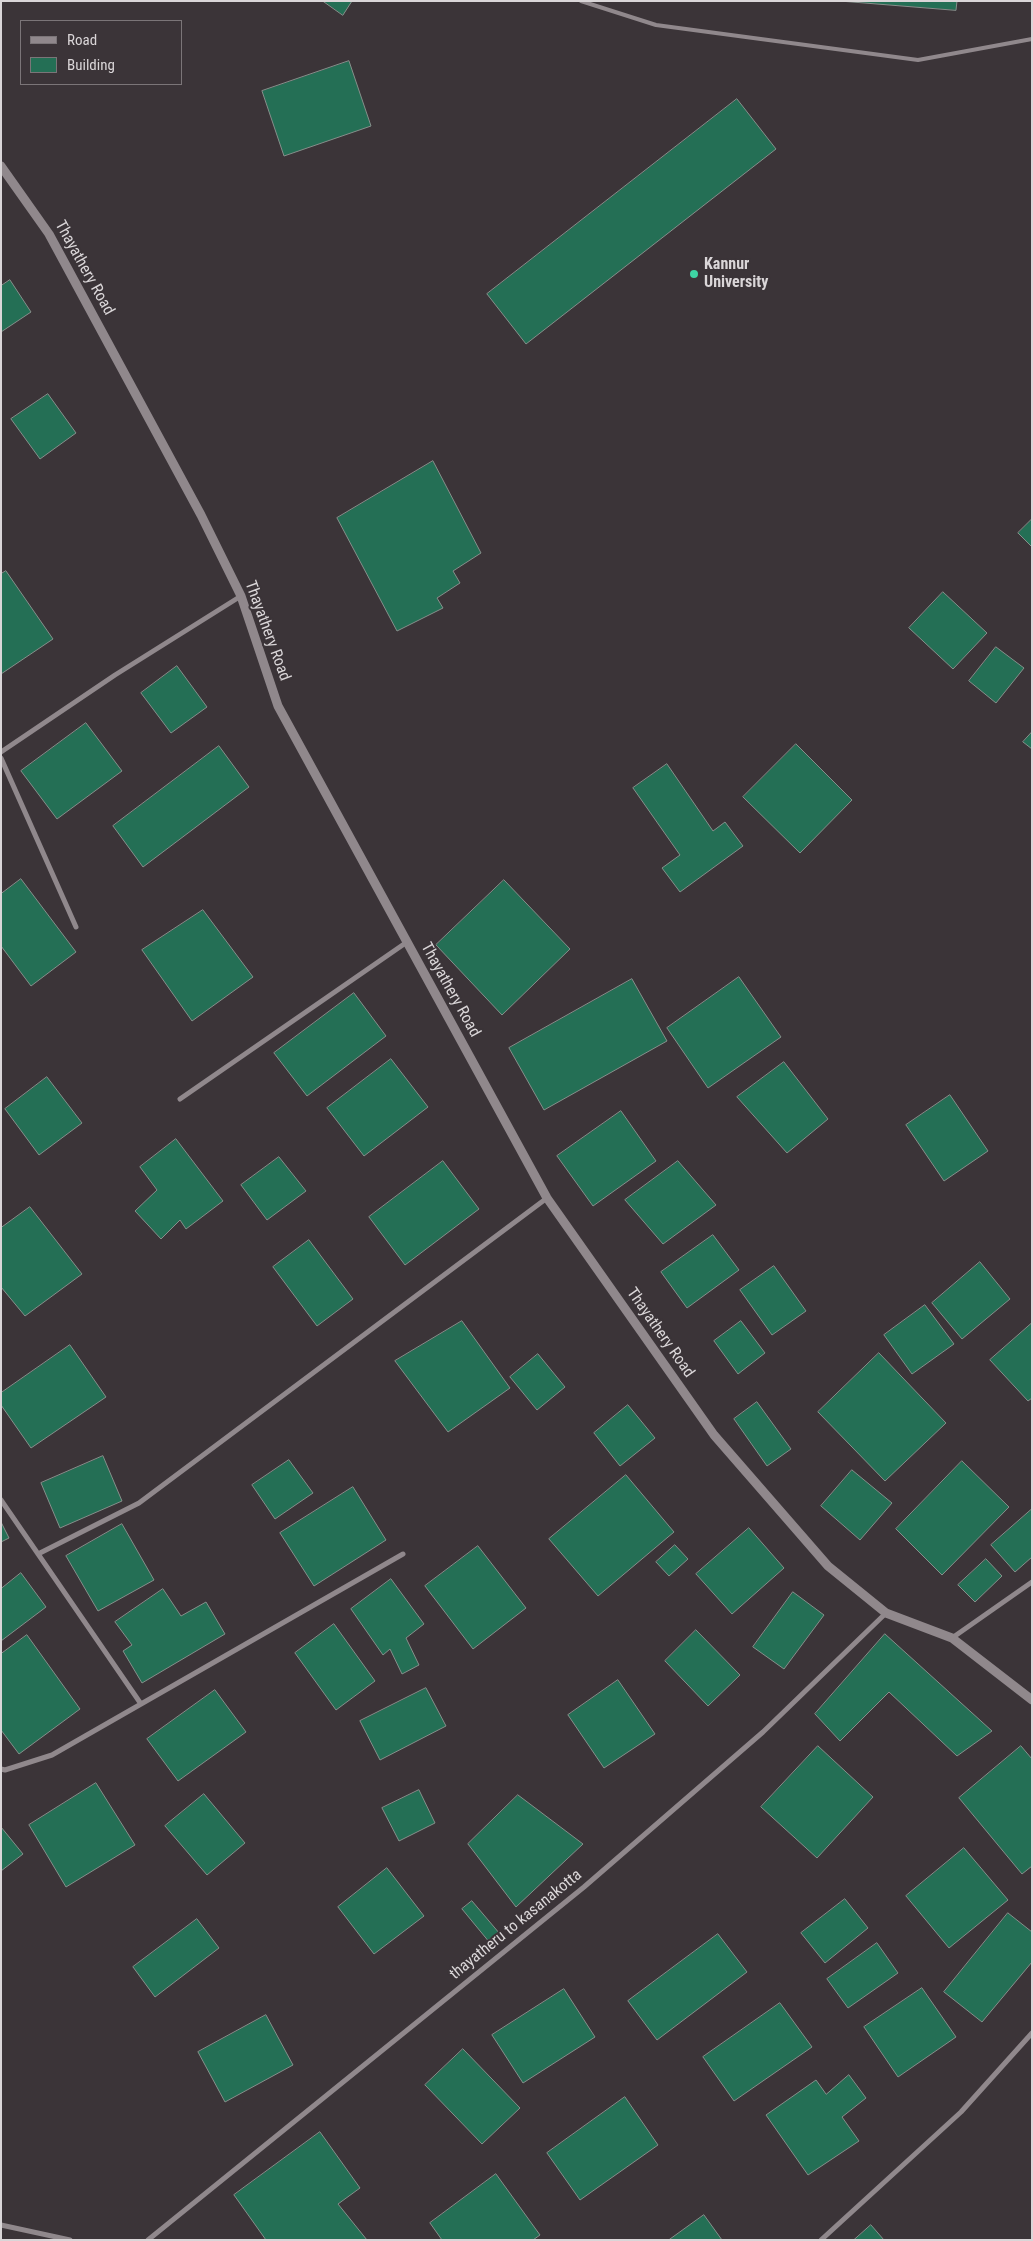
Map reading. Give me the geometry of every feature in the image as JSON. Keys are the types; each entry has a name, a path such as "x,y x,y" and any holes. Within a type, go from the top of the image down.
{"street":[{"name":"Thayathery Road","path":"1,166 49,234 201,515 241,596 278,706 547,1198 714,1435 828,1566 886,1613 952,1638 1032,1700"},
{"path":"1,752 115,675 241,596"},
{"path":"1,758 76,927"},
{"path":"180,1099 407,942"},
{"path":"38,1554 139,1503 547,1198"},
{"path":"1,1500 141,1704"},
{"path":"1,1769 5,1770 52,1755 403,1554"},
{"path":"952,1638 1032,1582"},
{"name":"thayatheru to kasanakotta","path":"148,2240 584,1887 764,1732 886,1613"},
{"path":"821,2240 961,2112 1032,2033"},
{"path":"1,2225 70,2240"}],"lane":[{"path":"581,1 656,25 918,60 1032,39"}],"building":[{"path":"323,1 352,1 343,15"},
{"path":"840,1 957,1 956,10"},
{"path":"349,61 371,126 284,156 262,91"},
{"path":"737,99 776,149 526,344 487,294"},
{"path":"10,280 31,312 1,332 1,286"},
{"path":"48,394 76,433 40,459 11,419"},
{"path":"433,461 481,553 453,571 460,583 437,598 443,608 397,631 337,518"},
{"path":"1032,519 1032,547 1018,533"},
{"path":"6,571 53,639 1,674 1,574"},
{"path":"943,592 987,633 953,669 909,628"},
{"path":"996,647 1024,668 996,703 969,681"},
{"path":"177,666 207,707 171,733 141,693"},
{"path":"86,723 122,771 57,819 21,771"},
{"path":"1032,732 1032,749 1023,742"},
{"path":"796,744 852,800 800,853 743,797"},
{"path":"219,746 249,787 143,867 113,826"},
{"path":"667,764 713,831 725,822 743,846 680,892 662,868 680,855 633,788"},
{"path":"21,879 76,952 31,986 1,946 1,894"},
{"path":"504,880 570,949 502,1015 436,945"},
{"path":"203,910 253,977 192,1021 142,950"},
{"path":"739,977 781,1037 708,1088 667,1028"},
{"path":"632,979 667,1041 544,1110 509,1048"},
{"path":"354,993 386,1036 307,1096 274,1053"},
{"path":"391,1059 428,1107 364,1156 327,1108"},
{"path":"784,1062 828,1119 787,1153 737,1097"},
{"path":"47,1077 82,1123 39,1155 5,1109"},
{"path":"950,1095 988,1151 944,1181 906,1125"},
{"path":"621,1111 656,1161 593,1206 557,1156"},
{"path":"176,1139 223,1201 186,1229 180,1220 161,1239 135,1211 157,1190 140,1167"},
{"path":"279,1157 306,1191 267,1220 241,1185"},
{"path":"443,1161 479,1209 405,1265 369,1217"},
{"path":"678,1161 716,1205 663,1244 625,1200"},
{"path":"30,1207 82,1274 25,1316 1,1287 1,1228"},
{"path":"713,1235 739,1270 687,1308 661,1272"},
{"path":"309,1240 353,1299 317,1326 273,1267"},
{"path":"980,1262 1010,1299 962,1339 932,1303"},
{"path":"774,1266 806,1311 772,1335 740,1290"},
{"path":"925,1305 954,1344 912,1374 884,1335"},
{"path":"462,1321 510,1388 448,1432 395,1361"},
{"path":"741,1321 765,1353 738,1374 714,1341"},
{"path":"1032,1323 1032,1398 1028,1401 990,1360"},
{"path":"70,1345 106,1397 31,1448 1,1405 1,1393"},
{"path":"879,1353 946,1423 885,1481 818,1412"},
{"path":"538,1354 565,1387 537,1410 510,1377"},
{"path":"757,1402 791,1449 767,1466 734,1419"},
{"path":"628,1405 655,1438 620,1466 594,1433"},
{"path":"103,1456 122,1501 60,1528 41,1483"},
{"path":"289,1460 313,1493 275,1519 252,1485"},
{"path":"962,1461 1009,1507 942,1575 896,1529"},
{"path":"852,1470 892,1503 860,1540 821,1506"},
{"path":"626,1475 674,1532 598,1596 549,1539"},
{"path":"353,1487 386,1540 314,1586 280,1533"},
{"path":"1032,1509 1032,1557 1015,1572 991,1545"},
{"path":"1,1522 9,1538 1,1542"},
{"path":"122,1524 154,1580 98,1611 66,1556"},
{"path":"749,1528 784,1568 732,1614 696,1574"},
{"path":"675,1545 688,1559 669,1576 656,1562"},
{"path":"478,1546 526,1608 473,1649 425,1586"},
{"path":"986,1559 1002,1576 975,1602 958,1585"},
{"path":"21,1573 46,1607 1,1641 1,1589"},
{"path":"391,1579 424,1624 406,1638 419,1665 402,1674 390,1649 383,1655 351,1609"},
{"path":"163,1589 181,1616 206,1602 225,1634 142,1683 123,1651 132,1645 115,1622"},
{"path":"793,1592 824,1615 784,1669 753,1647"},
{"path":"334,1624 375,1681 336,1710 295,1653"},
{"path":"696,1630 740,1675 708,1706 665,1661"},
{"path":"885,1634 992,1731 957,1756 889,1692 840,1741 815,1714"},
{"path":"27,1635 80,1709 19,1754 1,1730 1,1654"},
{"path":"618,1680 655,1734 604,1768 568,1715"},
{"path":"426,1688 446,1726 380,1760 360,1721"},
{"path":"215,1690 246,1732 178,1781 147,1739"},
{"path":"818,1746 873,1797 817,1858 761,1807"},
{"path":"1021,1746 1032,1759 1032,1866 1022,1874 959,1798"},
{"path":"96,1783 135,1845 66,1887 29,1825"},
{"path":"419,1790 435,1823 399,1841 382,1808"},
{"path":"204,1794 245,1843 207,1875 165,1826"},
{"path":"518,1795 583,1844 516,1907 468,1844"},
{"path":"1,1827 23,1854 1,1871"},
{"path":"964,1848 1008,1900 949,1948 906,1896"},
{"path":"387,1868 424,1916 374,1954 338,1907"},
{"path":"845,1899 868,1928 825,1963 801,1933"},
{"path":"472,1901 500,1934 490,1943 462,1909"},
{"path":"1008,1913 1032,1932 1032,1962 982,2022 944,1992"},
{"path":"197,1919 219,1948 155,1997 133,1967"},
{"path":"718,1934 747,1972 657,2040 628,2001"},
{"path":"877,1943 898,1973 848,2008 827,1979"},
{"path":"922,1988 956,2037 898,2077 864,2027"},
{"path":"564,1989 595,2037 523,2083 492,2035"},
{"path":"780,2003 812,2047 734,2101 703,2057"},
{"path":"266,2015 293,2065 225,2102 198,2052"},
{"path":"463,2049 520,2108 482,2144 425,2085"},
{"path":"849,2075 866,2098 842,2117 859,2141 808,2175 766,2115 816,2080 826,2094"},
{"path":"625,2097 658,2145 580,2200 547,2153"},
{"path":"320,2132 360,2188 338,2204 367,2240 266,2240 234,2195"},
{"path":"496,2174 540,2235 533,2240 442,2240 430,2223"},
{"path":"704,2215 722,2240 669,2240"},
{"path":"871,2225 884,2240 854,2240"}],"place":[{"name":"Kannur University","path":"694,274"}]}
